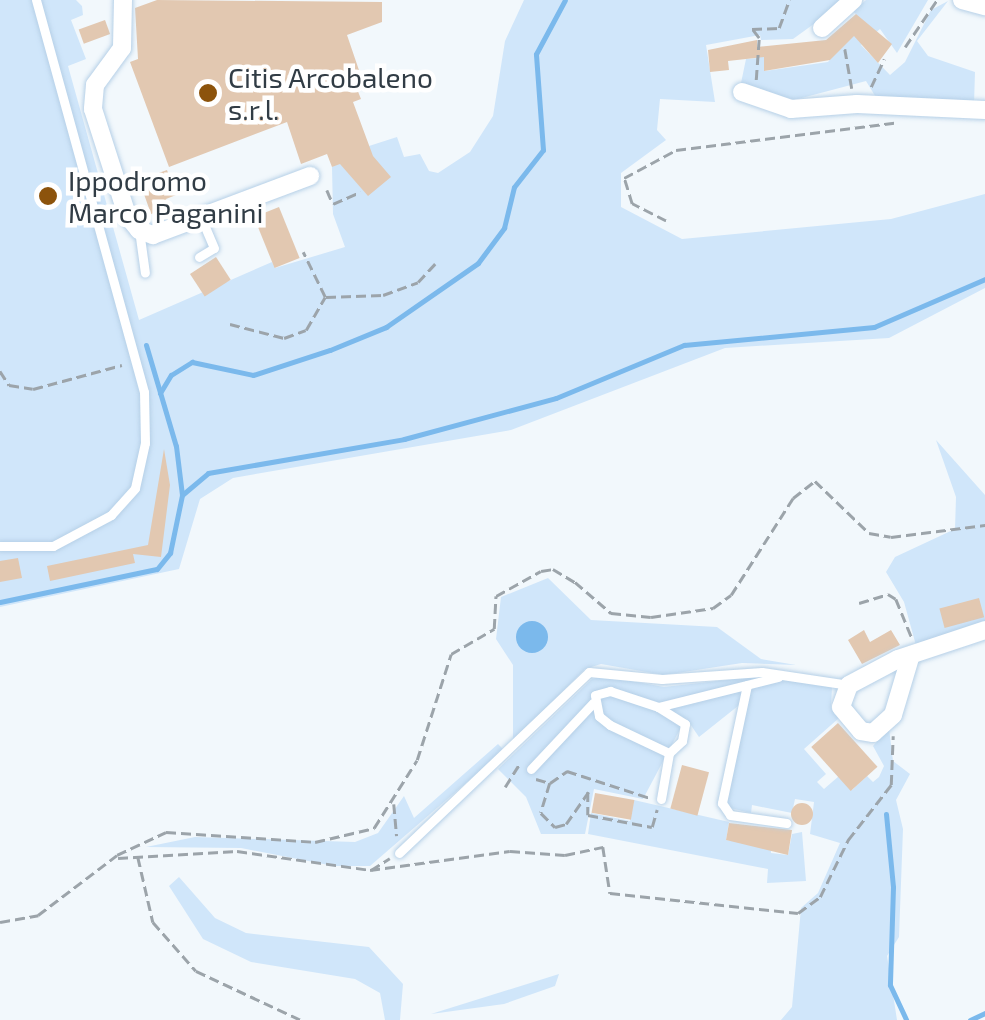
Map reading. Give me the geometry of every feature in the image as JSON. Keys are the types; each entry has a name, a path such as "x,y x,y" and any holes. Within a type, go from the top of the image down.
{"street":[{"path":"123,0 122,48 94,85 93,109 127,214 139,230 153,235 310,176"},
{"path":"822,28 853,0"},
{"path":"962,0 985,6"},
{"path":"748,94 791,109 857,104 985,110"},
{"path":"914,656 893,715 872,733 861,730 841,706 849,686 914,656 985,630"}],"lane":[{"path":"0,546 53,546 92,529 126,502 145,443 136,361 36,0"},
{"path":"199,258 214,248 201,217"},
{"path":"139,230 145,273"},
{"path":"399,852 589,672 600,668 662,680 785,675 849,686"},
{"path":"658,707 785,675"},
{"path":"747,685 722,802 730,815 786,823"},
{"path":"531,768 602,690 658,707 685,724 682,741 670,753 661,799"},
{"path":"593,702 610,725 670,753"}],"path":[{"path":"748,94 761,59 752,29 779,28 789,0"},
{"path":"905,46 937,0"},
{"path":"845,49 857,104"},
{"path":"857,104 884,60"},
{"path":"666,221 632,204 624,178 676,150 906,122"},
{"path":"327,190 333,204 360,192"},
{"path":"303,252 324,297"},
{"path":"324,297 383,295 418,282 435,264"},
{"path":"230,324 284,338 306,330 324,297"},
{"path":"0,372 9,385 33,389 136,361"},
{"path":"0,922 38,915 117,855 166,832 315,842 374,828 394,804 417,760 451,654 494,629 496,596 540,571 553,569 575,582 611,613 651,617 713,608 731,595 793,498 815,481 869,533 891,536 985,525"},
{"path":"860,603 888,594 896,599 914,656"},
{"path":"634,895 798,913 809,909 848,840 892,785 893,715"},
{"path":"505,787 520,764 531,768 536,780 550,783"},
{"path":"568,771 612,790 661,799 652,827 588,815 588,792 566,824 555,827 540,813 550,783 568,771"},
{"path":"370,870 399,852 394,804"},
{"path":"138,856 154,922 196,971 302,1020"}],"shaded area":[{"path":"0,0 76,0 82,6 83,15 71,20 86,59 68,66 139,320 272,262 275,268 345,247 333,214 332,167 369,146 397,137 404,157 420,154 429,171 438,173 470,152 493,116 505,41 524,0 847,0 793,39 761,40 760,35 706,45 715,102 660,99 657,130 666,140 621,173 621,207 682,239 891,219 985,194 985,288 889,338 725,348 511,430 233,478 200,499 179,569 0,607"},
{"path":"866,0 928,0 897,53 880,29 861,45 890,75 905,62 931,10 948,1 917,41 928,56 975,72 974,104 877,99 866,81 794,100 741,83 746,59 758,58 764,47 765,71 828,62 862,21 853,11"},
{"path":"936,440 985,495 985,622 917,649 904,602 886,572 895,557 955,529 956,497"},
{"path":"548,578 591,620 717,627 761,659 796,665 742,663 664,675 601,664 585,669 513,741 513,665 496,639 501,597"},
{"path":"604,676 664,687 762,676 832,687 831,708 839,718 804,749 826,774 817,782 824,789 839,776 852,790 867,776 873,782 879,777 884,766 873,746 889,728 893,761 910,774 896,800 903,829 899,937 887,956 897,1020 781,1020 792,1007 801,908 818,893 840,843 810,834 814,802 795,799 792,813 752,805 751,813 730,808 726,802 745,709 738,706 699,737 686,718 643,799 594,789 585,834 541,834 526,797 498,769 592,679"},
{"path":"498,744 504,750 370,866 334,866 241,848 146,847 195,837 355,842 378,833 404,796 414,818"},
{"path":"634,800 729,822 726,840 771,847 771,853 788,855 792,834 802,832 806,881 767,883 768,869 588,834 591,813 630,821"},
{"path":"179,877 215,918 246,933 369,947 403,984 400,1020 385,1020 380,993 355,979 251,962 203,939 169,886"},
{"path":"559,974 555,986 504,1004 431,1014"}],"water":[{"path":"532,621 544,625 548,637 544,649 532,653 520,649 516,637 520,625"}],"building":[{"path":"157,0 382,2 382,22 347,35 363,82 355,84 361,99 353,102 373,156 391,177 368,196 340,164 332,167 327,154 301,164 287,122 169,167 130,62 138,59 135,8"},
{"path":"856,14 892,44 878,63 854,36 830,60 764,71 764,57 728,61 729,70 710,72 708,50 757,40 757,47 826,40"},
{"path":"105,20 110,34 84,44 79,30"},
{"path":"167,170 176,195 166,199 169,208 151,214 139,180"},
{"path":"279,207 300,258 275,268 254,217"},
{"path":"216,257 231,280 205,297 190,274"},
{"path":"164,449 170,485 161,557 133,554 135,563 50,581 47,566 148,545"},
{"path":"18,558 22,578 0,582 0,561"},
{"path":"979,598 984,617 945,628 939,609"},
{"path":"864,630 870,642 891,630 900,645 862,664 848,640"},
{"path":"838,723 877,767 851,791 811,747"},
{"path":"682,765 709,772 697,816 670,808"},
{"path":"595,793 634,800 631,820 592,813"},
{"path":"802,803 810,806 810,822 802,825 794,822 791,814 794,806"},
{"path":"729,823 792,830 788,855 726,840"}],"waterway":[{"path":"160,393 171,375 192,362 253,375 330,350 386,327 478,263 504,228 514,187 543,150 536,54 565,0"},
{"path":"0,602 157,569 170,553 182,495 208,473 404,439 556,398 684,345 874,327 985,279"},
{"path":"146,345 176,446 182,495"},
{"path":"886,814 893,887 890,985 906,1020"},
{"path":"970,1020 985,1013"}],"place":[{"name":"Citis Arcobaleno s.r.l.","path":"208,93"},
{"name":"Ippodromo Marco Paganini","path":"48,196"}]}
